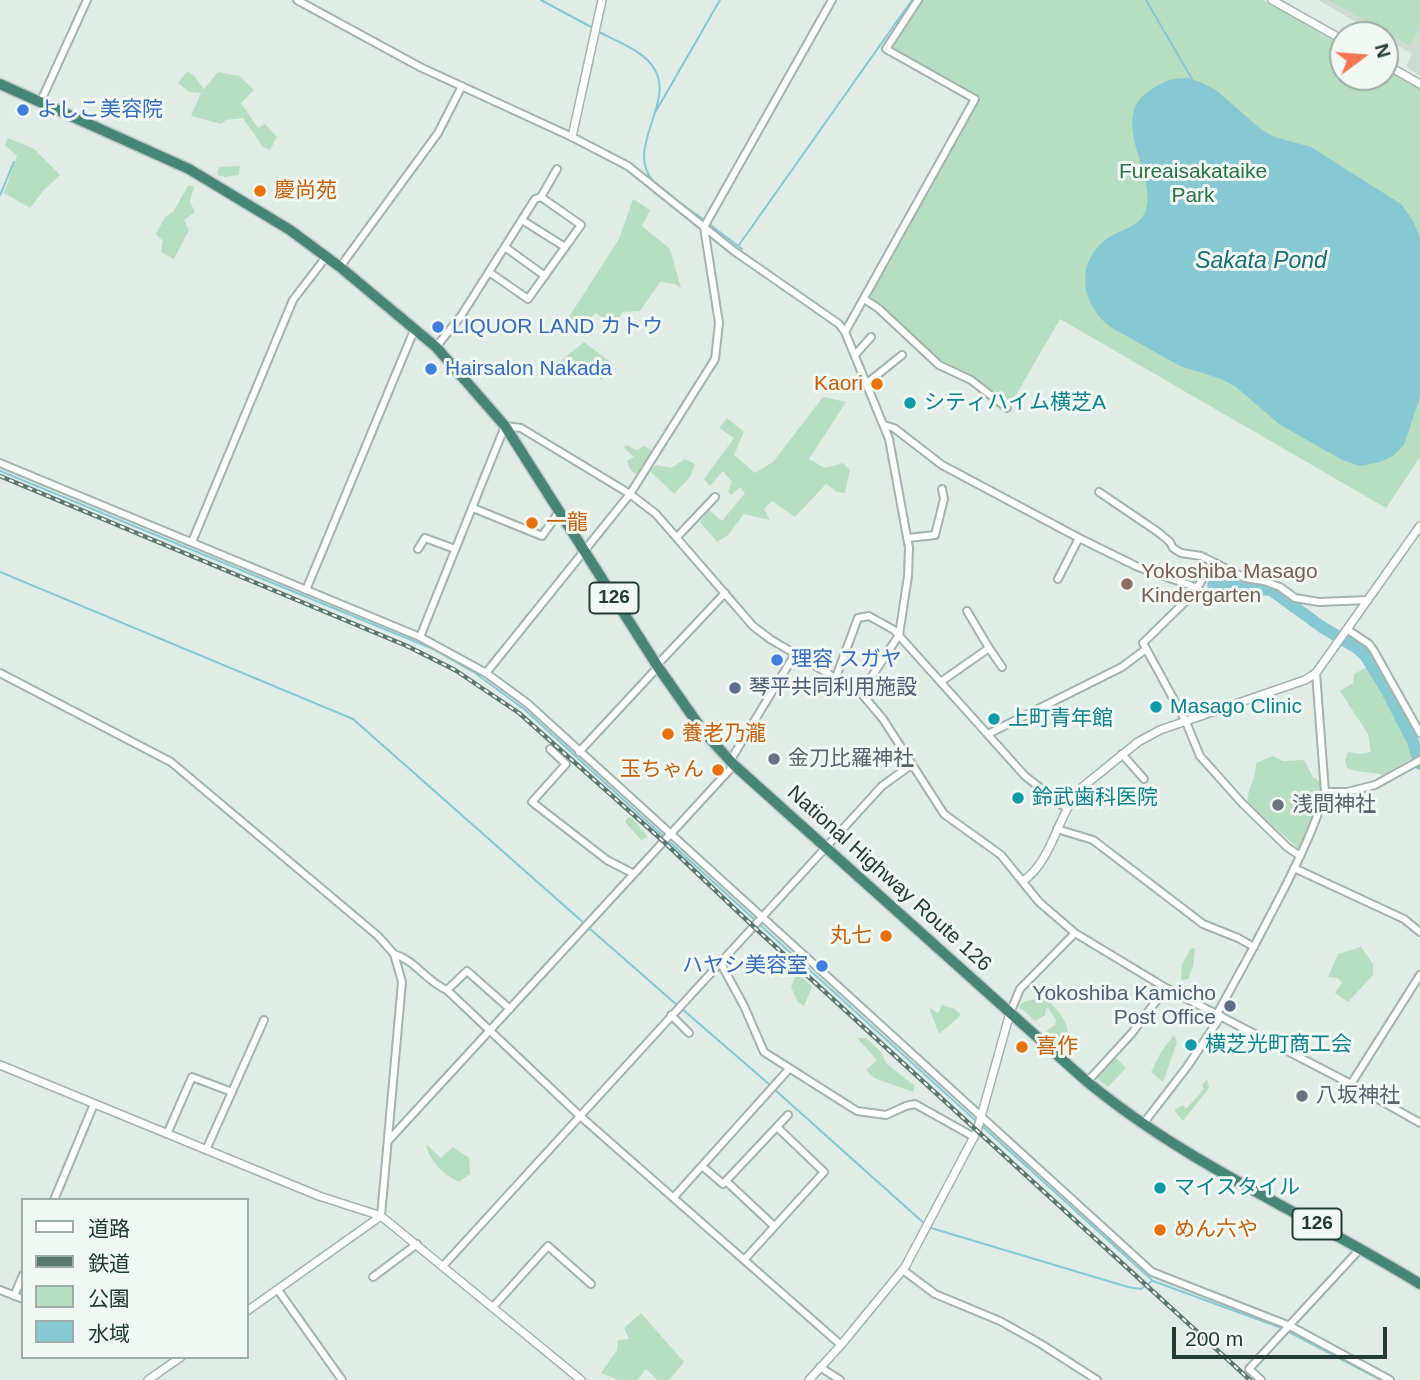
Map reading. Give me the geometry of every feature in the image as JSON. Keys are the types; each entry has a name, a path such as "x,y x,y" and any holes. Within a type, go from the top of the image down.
{"highway":[{"name":"National Highway Route 126","path":"0,84 189,169 290,230 415,328 436,347 505,426 657,666 703,731 732,763 1087,1082 1170,1141 1420,1284"}],"street":[{"path":"40,103 87,0"},
{"path":"297,0 420,67 572,137 628,166 704,227 839,324 845,332 889,439 908,538 909,562 900,635 861,693"},
{"path":"572,137 602,0"},
{"path":"486,673 629,494 715,359 719,323 704,227 832,0"},
{"path":"845,332 975,99 886,48 918,0"},
{"path":"1272,0 1329,32"},
{"path":"1399,72 1420,84"},
{"path":"340,267 438,133 462,86"},
{"path":"436,347 461,316 557,169"},
{"path":"489,272 528,299 581,225 541,197"},
{"path":"522,220 565,247"},
{"path":"505,247 545,276"},
{"path":"192,542 293,300 326,257"},
{"path":"864,299 939,365 971,380 1006,408"},
{"path":"306,590 415,328"},
{"path":"855,355 871,337"},
{"path":"866,384 902,355"},
{"path":"884,425 894,428 942,465 1079,538 1138,567 1198,588"},
{"path":"420,637 505,426 521,428 629,494 656,514 754,626 770,639 861,693 883,719 944,814 1001,855 1039,902 1074,933 1166,989 1351,1084 1420,1123"},
{"path":"0,463 420,637 486,673 527,704 668,836 1152,1272 1290,1327 1390,1380"},
{"path":"908,538 934,535 944,499 942,489"},
{"path":"1099,492 1158,532 1181,553 1201,556 1245,578 1279,587 1295,598 1319,602 1368,600"},
{"path":"678,536 715,498"},
{"path":"944,499 953,500"},
{"path":"473,508 542,536 559,512"},
{"path":"1023,881 1039,866 1066,808 1080,789 1138,742 1160,730 1305,680 1316,673 1420,526"},
{"path":"418,549 425,538 455,549"},
{"path":"1058,579 1079,538"},
{"path":"1213,563 1198,588 1143,643 1186,722 1200,756 1250,810 1287,847 1300,856"},
{"path":"579,752 725,593"},
{"path":"967,611 1002,667"},
{"path":"835,677 858,618 869,616 900,635 1025,776 1066,808"},
{"path":"1348,630 1369,644 1374,651 1420,733"},
{"path":"942,681 989,648"},
{"path":"988,734 1122,667 1146,649"},
{"path":"386,1142 634,874 732,763 795,654"},
{"path":"0,673 171,762 378,936 394,954 402,982 381,1216"},
{"path":"1143,1124 1187,1067 1219,1015 1315,825 1325,792 1316,673"},
{"path":"550,749 566,764 532,802 607,860 634,874"},
{"path":"1122,754 1144,779"},
{"path":"1325,792 1347,792 1375,785 1418,761"},
{"path":"443,1266 824,848 882,786 911,765"},
{"path":"1057,829 1093,840 1203,924 1237,937 1254,947"},
{"path":"1294,868 1404,919 1420,932"},
{"path":"809,1380 903,1270 978,1129 1010,1013 1020,989 1074,933"},
{"path":"394,954 403,957 437,986 447,990 579,1115 841,1345"},
{"path":"720,962 744,1006 764,1052 857,1111 886,1115 915,1104 974,1138"},
{"path":"447,990 467,971 510,1009"},
{"path":"1351,1084 1420,975"},
{"path":"1087,1082 1132,1033 1166,989"},
{"path":"671,1015 689,1033"},
{"path":"206,1150 264,1020"},
{"path":"0,1065 318,1196 381,1216 581,1380"},
{"path":"674,1198 789,1069"},
{"path":"167,1134 192,1077 232,1092"},
{"path":"55,1198 94,1104"},
{"path":"702,1166 723,1184 788,1115"},
{"path":"744,1260 824,1172 777,1127"},
{"path":"726,1181 774,1226"},
{"path":"248,1310 381,1216"},
{"path":"373,1277 417,1244"},
{"path":"493,1307 548,1246 591,1284"},
{"path":"1261,1380 1249,1369 1360,1249"},
{"path":"903,1270 935,1294 1000,1321 1097,1380"},
{"path":"14,1296 21,1280"},
{"path":"0,1290 21,1298"},
{"path":"278,1290 342,1380"},
{"path":"148,1380 169,1360"},
{"path":"820,1367 840,1380"}],"shaded area":[{"path":"1318,0 1420,0 1420,76 1406,67 1412,54 1399,46 1399,21 1355,21"}],"green space":[{"name":"Fureaisakataike Park","path":"922,0 1263,0 1329,38 1329,91 1399,91 1399,77 1420,89 1420,457 1386,508 1060,319 1009,407 971,376 940,362 872,300 870,294 980,98 890,47"},
{"path":"1328,0 1420,0 1420,28 1410,46 1399,40 1399,21 1365,21"},
{"path":"187,71 204,89 218,72 239,76 254,90 241,103 258,128 265,124 277,137 270,150 263,147 243,118 226,120 221,124 191,116 201,93 189,92 178,83"},
{"path":"8,138 34,149 60,175 30,208 4,193 17,156 5,145"},
{"path":"240,166 239,175 217,175 219,167"},
{"path":"188,186 194,186 190,202 195,212 184,220 189,230 174,259 161,252 163,241 156,234"},
{"path":"633,199 650,210 642,226 670,249 681,288 675,284 660,282 640,311 623,312 614,324 595,313 579,336 565,323 619,239"},
{"path":"584,342 614,365 601,380 581,361 560,373 556,365"},
{"path":"823,397 846,402 809,459 825,468 843,463 850,470 845,493 837,492 826,484 795,517 772,501 764,509 770,520 744,514 728,535 717,542 700,522 709,510 722,521 745,493 740,487 731,495 728,492 732,482 723,471 710,486 704,479 734,438 719,428 727,418 744,432 734,455 755,473 773,462"},
{"path":"626,445 637,450 644,446 653,451 645,465 635,474 627,461 634,457 624,448"},
{"path":"685,459 695,464 690,477 674,494 650,471 656,465 671,468"},
{"path":"1369,666 1410,743 1414,757 1383,775 1347,768 1345,760 1348,752 1371,752 1368,734 1340,691 1353,683 1354,674"},
{"path":"1273,756 1283,761 1304,760 1313,777 1320,782 1321,794 1299,849 1247,803 1256,763"},
{"path":"628,817 633,819 648,837 641,840 625,822"},
{"path":"1361,947 1373,964 1373,975 1348,1002 1335,993 1342,983 1338,978 1328,977 1338,954"},
{"path":"1191,948 1195,949 1193,966 1188,979 1181,980 1182,965"},
{"path":"797,972 812,987 804,1006 798,1002 791,987"},
{"path":"1045,986 1047,989 1041,995 1058,1011 1068,1031 1058,1041 1046,1031 1055,1025 1056,1020 1049,1009 1046,1008 1045,1015 1035,1021 1018,1006 1037,999 1038,993"},
{"path":"942,1005 955,1009 961,1015 939,1034 929,1008 938,1013"},
{"path":"1174,1035 1177,1042 1163,1082 1151,1072"},
{"path":"857,1038 866,1038 881,1052 886,1063 915,1086 913,1092 874,1078 866,1070 877,1060"},
{"path":"1116,1058 1126,1068 1108,1087 1096,1078"},
{"path":"1207,1079 1209,1088 1183,1121 1174,1110 1183,1105 1186,1109 1204,1089 1202,1085"},
{"path":"426,1144 441,1158 453,1147 469,1158 470,1174 459,1182 448,1176 434,1162"},
{"path":"641,1313 684,1362 669,1380 657,1380 646,1369 637,1380 618,1380 601,1373 617,1350 618,1340 629,1339 624,1328"}],"water":[{"name":"Sakata Pond","path":"1187,78 1216,90 1262,130 1275,137 1311,147 1401,204 1412,219 1420,237 1420,397 1404,445 1393,456 1360,466 1342,460 1279,424 1236,387 1221,379 1180,366 1112,328 1094,309 1088,298 1085,274 1094,251 1110,237 1133,225 1146,210 1148,196 1133,130 1133,115 1139,101 1168,80"}],"waterway":[{"path":"541,0 593,28"},
{"path":"656,111 720,0"},
{"path":"739,245 912,0"},
{"path":"1146,0 1192,79"},
{"path":"597,31 637,52 655,70 659,96 644,154 645,167 657,185 704,220"},
{"path":"0,195 14,162"},
{"path":"708,223 742,249"},
{"path":"0,471 433,649 475,673 524,709 756,921"},
{"path":"0,572 353,719 585,924"},
{"path":"1213,585 1271,590 1322,627 1357,648 1365,655 1386,689 1413,742 1420,764"},
{"path":"760,925 976,1121"},
{"path":"589,928 677,1005"},
{"path":"681,1008 770,1085"},
{"path":"774,1089 926,1225"},
{"path":"983,1127 1153,1281 1284,1329"},
{"path":"931,1228 1128,1287 1141,1289 1152,1281"},
{"path":"1289,1332 1381,1380"}],"railway":[{"path":"0,476 407,646 455,670 519,713 663,841 1250,1380"}],"place":[{"name":"よしこ美容院","path":"23,110"},
{"name":"慶尚苑","path":"260,191"},
{"name":"LIQUOR LAND カトウ","path":"438,327"},
{"name":"Hairsalon Nakada","path":"431,369"},
{"name":"Kaori","path":"877,384"},
{"name":"シティハイム横芝A","path":"910,403"},
{"name":"一龍","path":"532,523"},
{"name":"Yokoshiba Masago Kindergarten","path":"1127,584"},
{"name":"理容 スガヤ","path":"777,660"},
{"name":"琴平共同利用施設","path":"735,688"},
{"name":"Masago Clinic","path":"1156,707"},
{"name":"上町青年館","path":"994,719"},
{"name":"養老乃瀧","path":"668,734"},
{"name":"金刀比羅神社","path":"774,759"},
{"name":"玉ちゃん","path":"718,770"},
{"name":"鈴武歯科医院","path":"1018,798"},
{"name":"浅間神社","path":"1278,805"},
{"name":"丸七","path":"886,936"},
{"name":"ハヤシ美容室","path":"822,966"},
{"name":"Yokoshiba Kamicho Post Office","path":"1230,1006"},
{"name":"横芝光町商工会","path":"1191,1045"},
{"name":"喜作","path":"1022,1047"},
{"name":"八坂神社","path":"1302,1096"},
{"name":"マイスタイル","path":"1160,1188"},
{"name":"めん六や","path":"1160,1230"}]}
